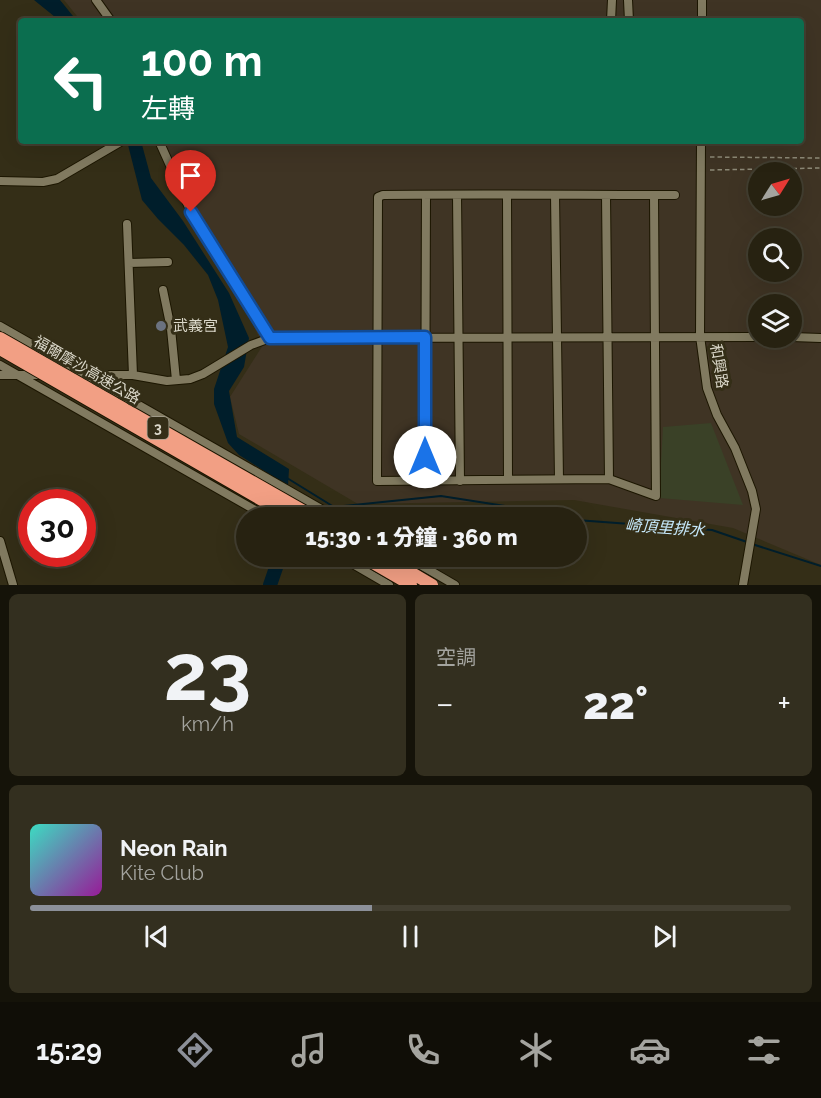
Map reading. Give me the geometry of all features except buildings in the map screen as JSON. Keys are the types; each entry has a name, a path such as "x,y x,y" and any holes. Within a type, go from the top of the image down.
{"highway":[{"name":"福爾摩沙高速公路","path":"0,338 297,507"},
{"name":"福爾摩沙高速公路","path":"0,349 274,507"},
{"path":"381,567 411,585"},
{"path":"402,567 432,585"}],"street":[{"path":"96,0 109,18"},
{"path":"611,18 612,0"},
{"path":"628,0 629,18"},
{"path":"702,0 702,18"},
{"path":"0,180 43,182 57,178 116,144"},
{"path":"160,144 197,225 270,338"},
{"name":"和興路","path":"701,144 700,336 707,388 752,491 755,525 743,585"},
{"path":"425,481 426,195"},
{"path":"654,195 656,496 609,479 508,478 460,481 377,481 375,337 378,197 426,195 457,195 507,195 555,195 606,195 654,195 675,195"},
{"path":"457,195 460,481"},
{"path":"507,195 508,478"},
{"path":"555,195 555,337 559,479"},
{"path":"606,195 609,479"},
{"path":"127,224 133,375"},
{"path":"129,263 168,262"},
{"path":"163,290 171,329 176,380"},
{"path":"0,326 318,507"},
{"path":"0,375 133,375 176,380 203,374 250,345 270,338 748,337"},
{"path":"802,338 821,338"},
{"path":"0,365 250,507"},
{"path":"97,420 112,390"},
{"path":"245,504 259,473"},
{"path":"0,541 13,585"},
{"path":"358,567 388,584 395,567"},
{"path":"424,567 455,585"}],"path":[{"path":"709,157 821,158"},
{"path":"709,170 821,168"}],"shaded area":[{"path":"64,0 821,0 821,565 733,528 574,500 358,504 239,434 230,397 263,345 164,144 804,144 804,18 79,18"}],"green space":[{"path":"711,423 743,505 659,498 663,427"}],"water":[{"path":"34,0 60,0 75,18 56,18"},
{"path":"128,144 142,144 151,178 183,221 229,293 249,338 244,367 229,391 237,437 289,469 288,486 239,455 228,443 214,404 214,389 228,347 218,300 208,275 184,245 142,200"}],"waterway":[{"name":"崎頂里排水","path":"287,478 334,507"},
{"name":"崎頂里排水","path":"334,507 441,496 512,507"},
{"name":"崎頂里排水","path":"587,521 712,530 747,542"},
{"name":"崎頂里排水","path":"752,544 821,566"},
{"path":"270,585 276,567"}],"place":[{"name":"武義宮","path":"161,326"}],"route":[{"path":"191,212 197,225 270,338 425,337 425,457"}]}
